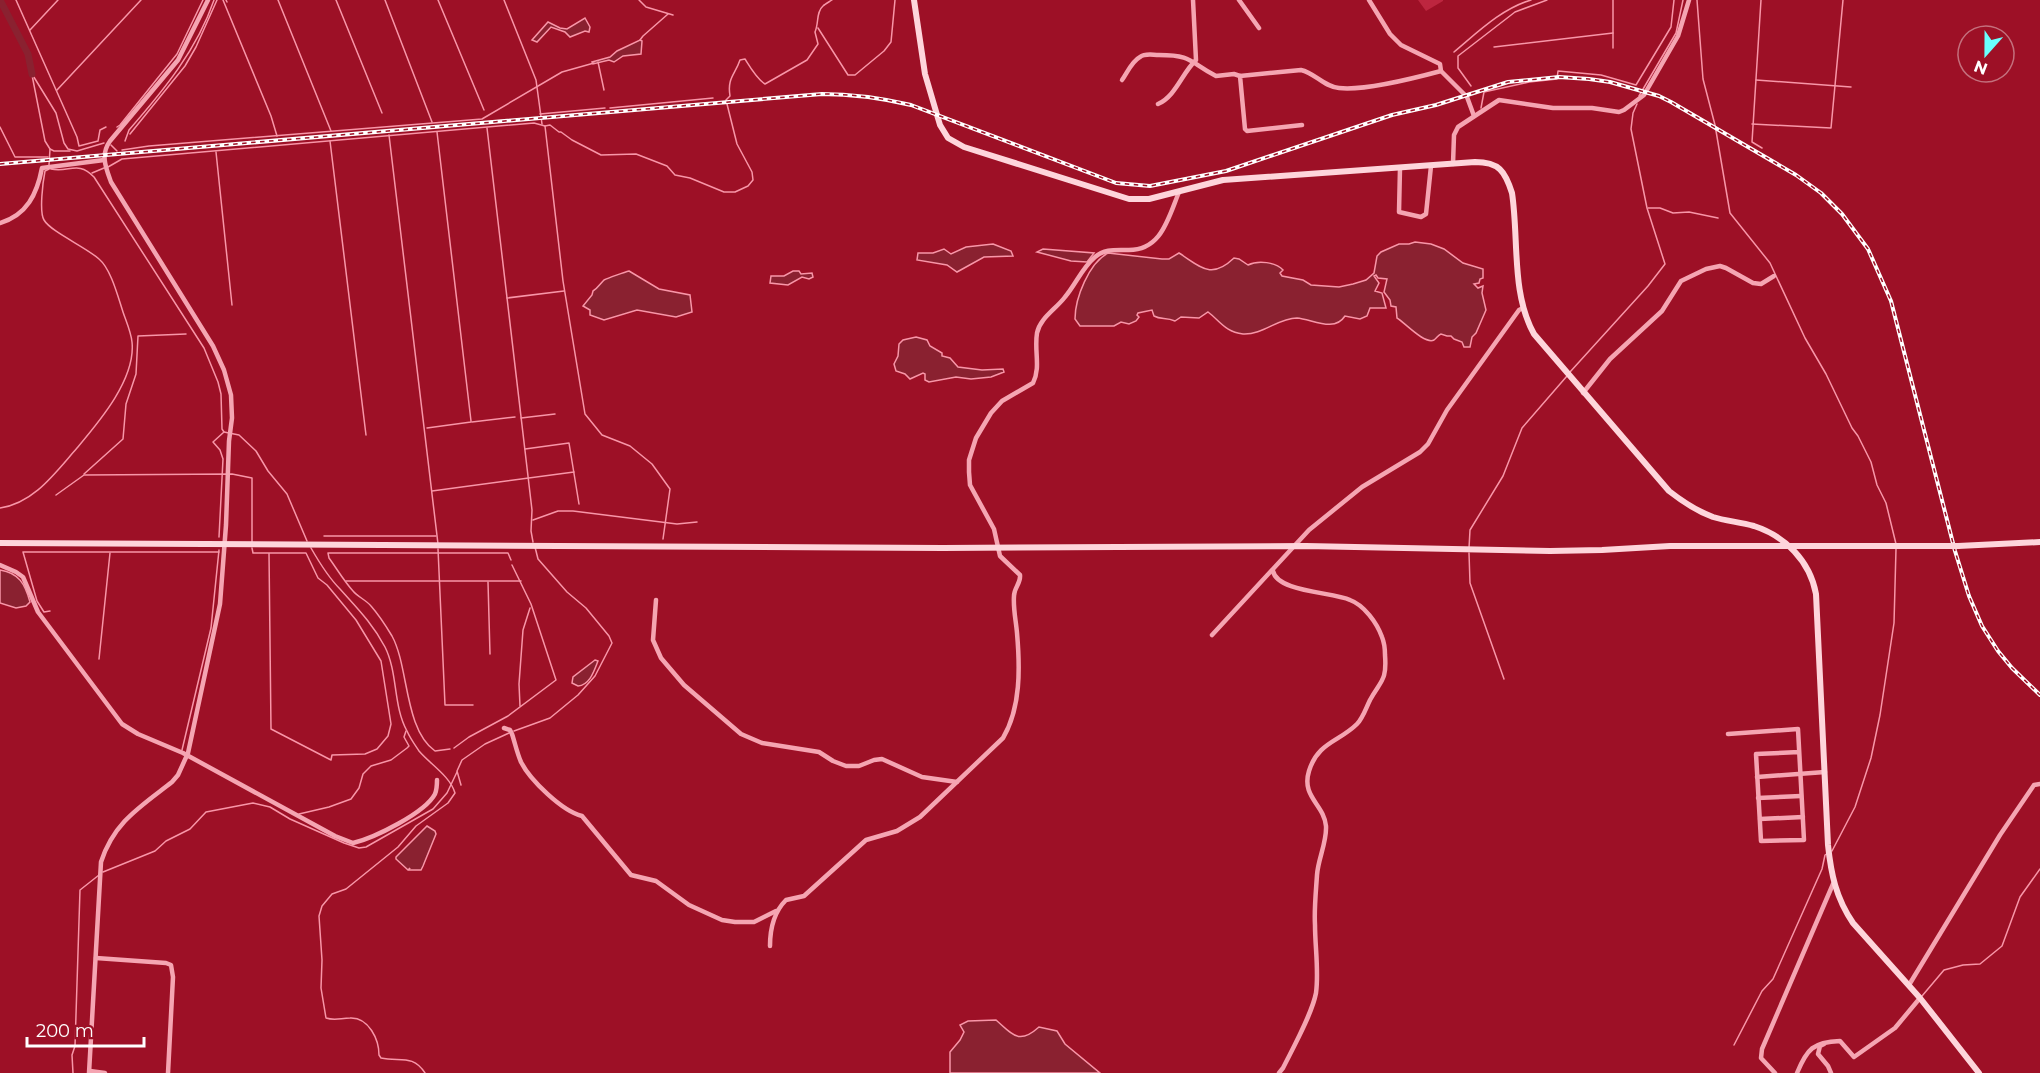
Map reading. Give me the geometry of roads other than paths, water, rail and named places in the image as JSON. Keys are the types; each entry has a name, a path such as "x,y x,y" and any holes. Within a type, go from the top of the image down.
{"main road":[{"path":"914,0 925,74 940,125 948,138 956,144 1129,199 1149,199 1223,180 1488,162 1497,166 1507,178 1513,203 1523,308 1534,334 1659,481 1674,495 1698,510 1715,517 1767,531 1790,546 1811,575 1816,594 1828,845 1833,884 1853,923 1920,998 1979,1073"},
{"path":"0,543 997,548 1292,546 1550,551 1670,546 1954,546 2040,542"}],"street":[{"path":"105,1073 89,1072 101,862 105,849 120,824 172,782 187,756 217,622 225,544 232,414 231,395 224,370 208,337 111,182 104,160 104,151 183,51 208,0"},
{"path":"1158,104 1176,88 1195,62 1193,0"},
{"path":"1239,0 1259,28"},
{"path":"1369,0 1390,34 1401,45 1440,64 1441,71 1467,97 1474,116"},
{"path":"1453,165 1454,135 1458,128 1499,100 1553,108 1592,108 1619,112 1624,110 1644,95 1678,36 1689,0"},
{"path":"1122,80 1140,56 1179,55 1195,62 1216,76 1301,70 1337,88 1383,84 1441,71"},
{"path":"1240,76 1247,131 1302,125"},
{"path":"0,223 10,220 27,207 33,199 42,168 104,160"},
{"path":"1400,168 1399,212 1421,217 1426,214 1431,166"},
{"path":"504,728 510,730 522,763 543,790 573,814 582,816 631,875 656,881 689,905 722,920 754,922 771,915 786,900 804,896 866,840 897,831 920,817 1003,738 1016,703 1018,636 1014,595 1020,575 1004,561 997,548 994,529 969,478 969,460 982,426 1002,401 1033,383 1038,367 1037,345 1040,326 1065,298 1085,268 1102,252 1116,249 1141,250 1151,245 1161,232 1179,192"},
{"path":"1583,393 1610,359 1662,311 1681,280 1706,269 1720,266 1753,283 1761,284 1774,276"},
{"path":"1212,635 1309,530 1362,488 1420,452 1428,444 1447,410 1519,310 1523,308"},
{"path":"0,565 23,577 38,612 122,724 130,730 187,756 335,836 353,843 387,830 424,807 435,794 437,780"},
{"path":"1273,571 1278,580 1296,588 1331,593 1359,604 1383,637 1386,668 1383,680 1360,720 1316,756 1308,774 1310,795 1326,826 1317,871 1314,923 1317,957 1316,993 1287,1061 1279,1073"},
{"path":"656,600 653,640 661,658 684,685 741,734 762,743 819,752 846,766 859,766 882,759 922,777 957,782"},
{"path":"1728,734 1798,729 1804,840 1761,841 1756,754 1799,752"},
{"path":"1757,777 1825,772"},
{"path":"1909,985 2012,816 2034,785 2040,783"},
{"path":"1758,798 1802,796"},
{"path":"1760,819 1803,818"},
{"path":"1775,1073 1761,1058 1762,1049 1833,884"},
{"path":"770,946 770,934 778,909"},
{"path":"96,958 171,965 173,977 168,1073"},
{"path":"1797,1073 1804,1056 1812,1046 1829,1041 1840,1041 1854,1057 1895,1028 1920,998"},
{"path":"1829,1041 1820,1047 1818,1054 1831,1073"}],"waterway":[{"path":"0,0 28,54 32,74"},
{"path":"16,0 79,146 98,141 100,130 106,127"},
{"path":"30,30 58,0"},
{"path":"57,90 141,0"},
{"path":"117,127 177,54 203,0"},
{"path":"125,141 129,130 189,53 214,0"},
{"path":"130,134 185,66 217,0"},
{"path":"223,0 271,116 277,136"},
{"path":"278,0 331,131"},
{"path":"336,0 382,113"},
{"path":"385,0 432,122"},
{"path":"438,0 484,110"},
{"path":"504,0 536,80 542,124"},
{"path":"639,0 646,7 673,15"},
{"path":"545,126 550,125 601,155 636,154 667,166 675,175 690,178 724,192 735,192 748,186 753,180 752,172 737,144 726,100 730,96 731,81 740,60 745,59 756,76 765,84 807,60 818,44 815,32 819,11 832,0"},
{"path":"818,28 848,75 855,75 884,51 891,42 895,0"},
{"path":"1454,52 1500,15 1531,0"},
{"path":"1471,86 1458,68 1458,56 1515,12 1547,0"},
{"path":"1613,0 1613,48"},
{"path":"1481,108 1484,92 1529,82 1557,79 1558,71 1601,75 1636,85 1671,27 1674,0"},
{"path":"1639,96 1676,33 1683,0"},
{"path":"1697,0 1703,79 1715,125 1730,213 1770,263 1805,338 1858,436 1871,462 1877,485 1886,503 1896,544"},
{"path":"1761,0 1752,142 1762,148"},
{"path":"1752,124 1831,128 1843,0"},
{"path":"640,40 668,14"},
{"path":"1494,47 1613,33"},
{"path":"598,62 604,90"},
{"path":"122,150 482,119 562,72 594,63"},
{"path":"32,74 56,113 64,143 68,149 77,151 104,143"},
{"path":"32,75 45,141 54,151 70,151"},
{"path":"1756,80 1851,87"},
{"path":"610,108 713,98"},
{"path":"1570,372 1665,264 1647,208 1631,129 1637,104"},
{"path":"540,114 605,108"},
{"path":"108,167 122,159 534,123 545,126 563,281 585,414 602,435 630,446 652,464 670,489 663,539"},
{"path":"0,127 15,157 48,157"},
{"path":"487,128 532,510 533,542"},
{"path":"427,428 471,422 437,132"},
{"path":"389,135 438,544"},
{"path":"330,141 366,435"},
{"path":"111,145 117,151"},
{"path":"49,165 50,149"},
{"path":"216,152 232,305"},
{"path":"51,169 78,168 94,177 204,348 221,394 222,429 224,432 239,435 256,451 268,471 287,494 307,541"},
{"path":"92,173 104,168"},
{"path":"0,508 12,505 34,493 60,467 105,413 122,385 132,356 130,330 107,269 93,254 48,225 44,220 42,189 45,171 49,169"},
{"path":"1648,208 1660,208 1673,213 1689,212 1718,218"},
{"path":"507,298 564,291"},
{"path":"84,474 123,439 126,404 136,374 138,336 186,334"},
{"path":"1469,548 1470,530 1503,476 1522,428 1567,376"},
{"path":"521,418 555,414"},
{"path":"472,422 515,417"},
{"path":"219,537 223,459 220,450 213,442 224,432"},
{"path":"525,449 569,443 579,504"},
{"path":"432,491 574,472"},
{"path":"56,495 84,475 232,474 252,478 252,543"},
{"path":"533,520 558,511 573,511 677,524 697,522"},
{"path":"324,536 436,536"},
{"path":"514,731 550,718 578,695 595,676 612,643 586,608 567,592 538,559 535,547"},
{"path":"252,548 253,553 306,553 318,578 327,585 356,620 381,661 391,724 388,736 377,749 365,754 332,755 331,760 271,729 269,553"},
{"path":"311,548 328,574 375,631 385,647 392,668 399,711 408,734 419,751 449,781 455,793 448,803 416,826 398,847 346,889 332,894 322,906 319,916 321,988 326,1018 350,1018 363,1021 375,1036 381,1058 411,1061 425,1073"},
{"path":"438,549 445,705 473,705"},
{"path":"1832,851 1855,807 1871,758 1894,623 1896,549"},
{"path":"182,750 211,628 219,550"},
{"path":"50,611 44,612 37,601 23,552 219,552"},
{"path":"99,659 110,553"},
{"path":"450,749 435,751 425,741 412,713 402,664 392,636 371,606 347,583 329,558 328,553 508,553 511,560"},
{"path":"1469,553 1470,583 1504,679"},
{"path":"454,748 469,737 508,716 556,680 531,604 512,565"},
{"path":"346,581 521,581"},
{"path":"488,582 490,654"},
{"path":"520,706 519,684 523,630 530,608"},
{"path":"299,814 351,799 359,788 363,774 371,766 391,760 409,746 404,737 406,731"},
{"path":"461,785 457,771 462,760 485,744 509,733"},
{"path":"103,872 155,851 166,841 190,829 206,812 253,803 270,807 290,819 344,843 359,848 366,847 433,809 447,793 457,772"},
{"path":"1734,1045 1762,991 1773,979 1822,869 1825,855 1828,853"},
{"path":"1922,996 1944,970 1963,965 1980,964 2002,946 2020,897 2040,869"},
{"path":"73,1073 80,890 99,875"}],"railway":[{"path":"0,164 833,94 889,100 911,105 1116,183 1150,186 1226,171 1392,115 1436,105 1508,82 1559,77 1610,82 1659,96 1796,175 1821,193 1842,214 1868,249 1891,301 1955,551 1969,596 1982,626 1998,651 2040,695"}]}
